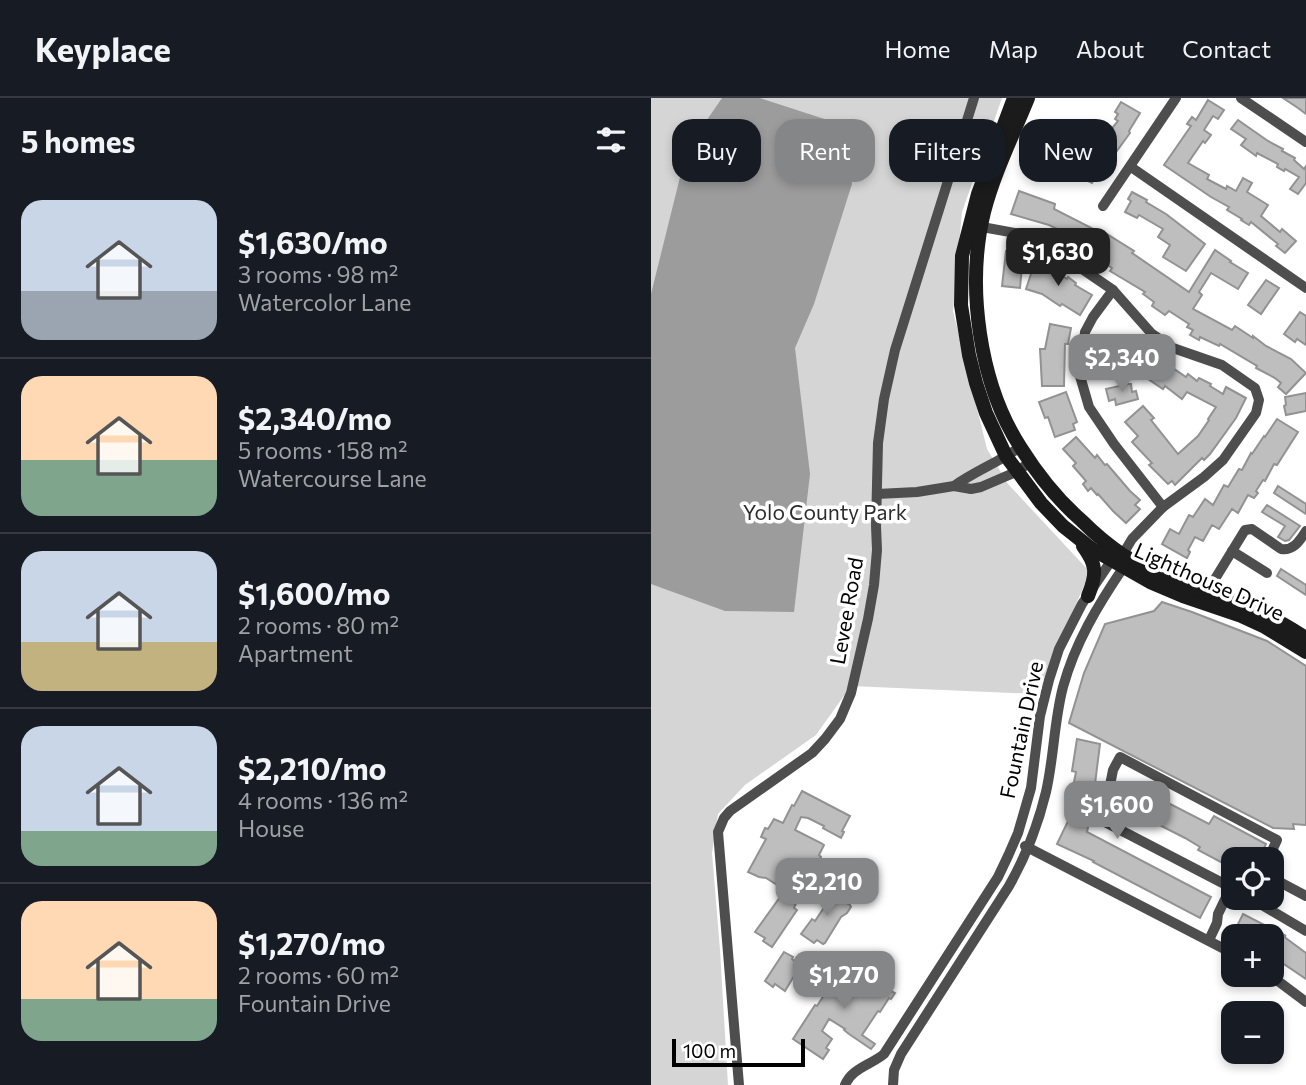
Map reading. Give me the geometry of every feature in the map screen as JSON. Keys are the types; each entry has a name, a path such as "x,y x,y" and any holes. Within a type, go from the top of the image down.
{"street":[{"name":"Levee Road","path":"739,1085 718,832 730,811 812,753 839,719 851,693 872,596 877,550 878,443 884,399 895,350 974,98"},
{"name":"Lighthouse Drive","path":"1014,98 978,194 962,256 961,304 975,383 1006,457 1041,503 1063,526 1092,549 1243,604 1306,638"},
{"name":"Lighthouse Drive","path":"1028,98 987,205 976,279 984,357 1001,410 1020,447 1060,501 1103,541 1119,561 1150,582 1239,615 1306,653"},
{"path":"1103,206 1176,98"},
{"path":"1241,98 1306,142"},
{"path":"1131,167 1306,288"},
{"path":"982,227 1021,234 1040,242 1113,290 1152,334 1174,348 1223,365 1255,388 1259,400 1256,413 1223,460 1163,507 1132,539 1119,561"},
{"path":"1113,290 1085,332 1080,376 1089,407 1163,507"},
{"path":"954,486 1020,447"},
{"path":"877,494 917,492 954,486 971,489 981,487 1018,471 1030,462"},
{"path":"1207,592 1245,530 1252,529 1281,549 1287,550 1296,545 1306,531"},
{"path":"1076,537 1091,558 1095,569 1088,596"},
{"path":"1233,551 1267,573"},
{"name":"Fountain Drive","path":"845,1085 856,1070 884,1054 997,877 1014,841 1031,788 1040,716 1059,649 1088,596 1119,561"},
{"name":"Fountain Drive","path":"893,1085 894,1070 901,1054 1009,886 1028,848 1046,792 1064,684 1089,621 1119,561"},
{"path":"1221,882 1103,821 1113,771 1119,757 1277,840 1274,847"},
{"path":"1014,841 1221,947"},
{"path":"1284,884 1306,896"},
{"path":"1205,938 1217,923 1217,914 1221,907"},
{"path":"1270,910 1306,931"},
{"path":"1284,986 1306,1002"}],"green space":[{"name":"Yolo County Park","path":"651,98 1002,98 995,119 889,119 889,182 973,182 962,212 953,311 987,449 1008,484 1090,572 1037,694 851,686 816,735 745,785 718,814 712,853 728,1085 651,1085"}],"shaded area":[{"path":"722,98 760,98 825,119 775,119 775,182 852,182 814,304 795,348 810,474 794,612 725,611 651,584 651,294 679,182 761,182 761,119 708,119"}],"building":[{"path":"1283,98 1306,98 1306,114 1298,108"},
{"path":"1208,100 1224,110 1218,119 1213,116 1204,130 1211,135 1205,143 1203,141 1188,163 1209,175 1207,179 1226,189 1227,186 1236,191 1243,178 1252,183 1247,192 1268,205 1261,216 1296,241 1285,253 1251,222 1249,225 1241,220 1227,210 1229,207 1164,165 1191,126 1187,124 1192,117 1196,120"},
{"path":"1121,102 1140,113 1117,151 1118,121 1115,119 1118,114 1115,112"},
{"path":"1238,120 1283,149 1282,151 1295,158 1304,169 1306,166 1306,183 1298,194 1290,189 1299,177 1277,167 1278,164 1257,153 1256,156 1241,145 1246,139 1231,129"},
{"path":"1019,191 1055,204 1054,209 1101,233 1102,231 1189,292 1215,250 1248,273 1238,289 1211,273 1199,292 1202,295 1193,309 1232,330 1235,326 1253,336 1291,359 1306,373 1286,394 1278,387 1281,383 1256,368 1257,366 1220,344 1219,346 1200,337 1199,340 1190,335 1193,330 1187,327 1189,324 1169,311 1165,315 1152,306 1154,302 1143,294 1145,292 1110,271 1112,268 1094,256 1097,252 1084,243 1082,246 1070,240 1072,236 1049,225 1011,214"},
{"path":"1132,192 1147,200 1146,202 1205,244 1186,271 1163,257 1170,245 1158,237 1163,229 1139,215 1137,218 1125,212"},
{"path":"1006,251 1023,256 1020,288 1002,286"},
{"path":"1035,262 1052,267 1092,295 1080,315 1042,294 1026,289"},
{"path":"1266,280 1279,288 1261,314 1248,305"},
{"path":"1300,312 1306,316 1306,345 1297,339 1295,342 1284,334"},
{"path":"1050,324 1071,328 1068,344 1065,344 1064,386 1042,386 1040,349 1045,349"},
{"path":"1104,337 1129,342 1125,362 1126,380 1099,377"},
{"path":"1158,364 1165,368 1167,364 1197,381 1199,378 1223,394 1226,387 1246,398 1236,418 1210,454 1204,460 1202,458 1175,485 1172,481 1168,484 1149,465 1152,463 1132,442 1138,436 1125,422 1143,406 1178,454 1198,436 1216,407 1187,392 1182,399 1165,386 1163,389 1148,379"},
{"path":"1131,384 1132,392 1136,391 1138,399 1116,405 1115,399 1109,401 1106,389"},
{"path":"1066,392 1077,422 1073,424 1075,430 1055,437 1039,402"},
{"path":"1306,393 1306,411 1286,415 1285,397"},
{"path":"1277,419 1298,432 1277,465 1274,464 1265,481 1263,480 1254,498 1248,495 1238,513 1232,509 1219,529 1212,525 1203,541 1195,537 1187,558 1162,544 1170,529 1179,534 1189,515 1193,517 1205,499 1213,505 1224,485 1228,487 1239,469 1242,470 1251,453"},
{"path":"1076,437 1095,458 1097,455 1107,464 1140,500 1135,505 1140,509 1126,523 1098,494 1091,488 1088,491 1083,484 1086,481 1073,466 1076,463 1063,449"},
{"path":"1278,486 1306,504 1306,514 1274,493"},
{"path":"1267,505 1300,526 1289,540 1278,537 1285,526 1262,512"},
{"path":"1281,569 1306,585 1306,595 1277,576"},
{"path":"1162,602 1267,641 1306,666 1306,825 1293,824 1294,829 1273,828 1069,723 1084,673 1105,624 1154,611"},
{"path":"1077,739 1100,744 1097,785 1087,832 1211,897 1200,918 1057,844 1070,817 1067,817 1076,772 1072,771"},
{"path":"1137,787 1209,824 1214,816 1266,844 1265,847 1221,847 1221,862 1198,850 1200,847 1185,838 1126,808"},
{"path":"802,791 850,816 841,838 823,828 824,826 801,817 795,830 824,845 817,866 813,864 800,891 794,908 797,910 772,947 763,941 765,938 755,932 785,890 766,878 748,872 766,839 761,837 765,828 768,829 774,819 783,823"},
{"path":"832,888 845,897 843,901 851,907 841,917 825,943 817,940 814,943 801,934 812,919 815,921"},
{"path":"1243,914 1263,924 1238,924"},
{"path":"1284,937 1306,953 1306,979 1284,964"},
{"path":"784,952 793,957 800,966 785,991 765,981"},
{"path":"846,962 862,973 861,975 895,993 880,1012 878,1011 862,1035 875,1044 871,1049 829,1019 822,1031 832,1039 823,1059 793,1039 815,1005 828,993"}]}
